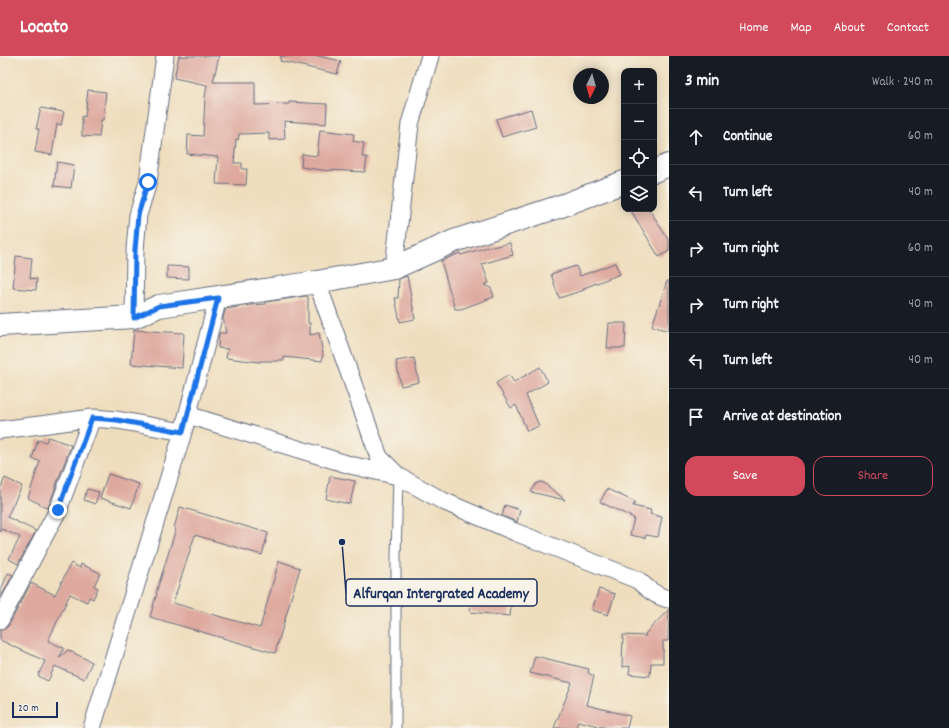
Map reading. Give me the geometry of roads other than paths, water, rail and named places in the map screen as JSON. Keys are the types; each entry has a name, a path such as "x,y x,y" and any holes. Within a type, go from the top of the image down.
{"street":[{"path":"134,318 135,250 138,215 148,182 165,56"},
{"path":"394,268 410,124 430,56"},
{"path":"657,170 669,165"},
{"path":"0,325 134,318 159,306 318,282 394,268 454,241 560,206 621,183"},
{"path":"318,282 379,457 398,476"},
{"path":"92,728 188,415 218,298"},
{"path":"188,415 350,464 398,476 443,501 515,532 638,580 644,586 663,598 669,599"},
{"path":"2,434 92,418 117,420 183,432"},
{"path":"0,620 58,510 92,418"}],"lane":[{"path":"396,728 396,559 398,476"}],"place":[{"name":"Alfurqan Intergrated Academy","path":"342,542"}]}
